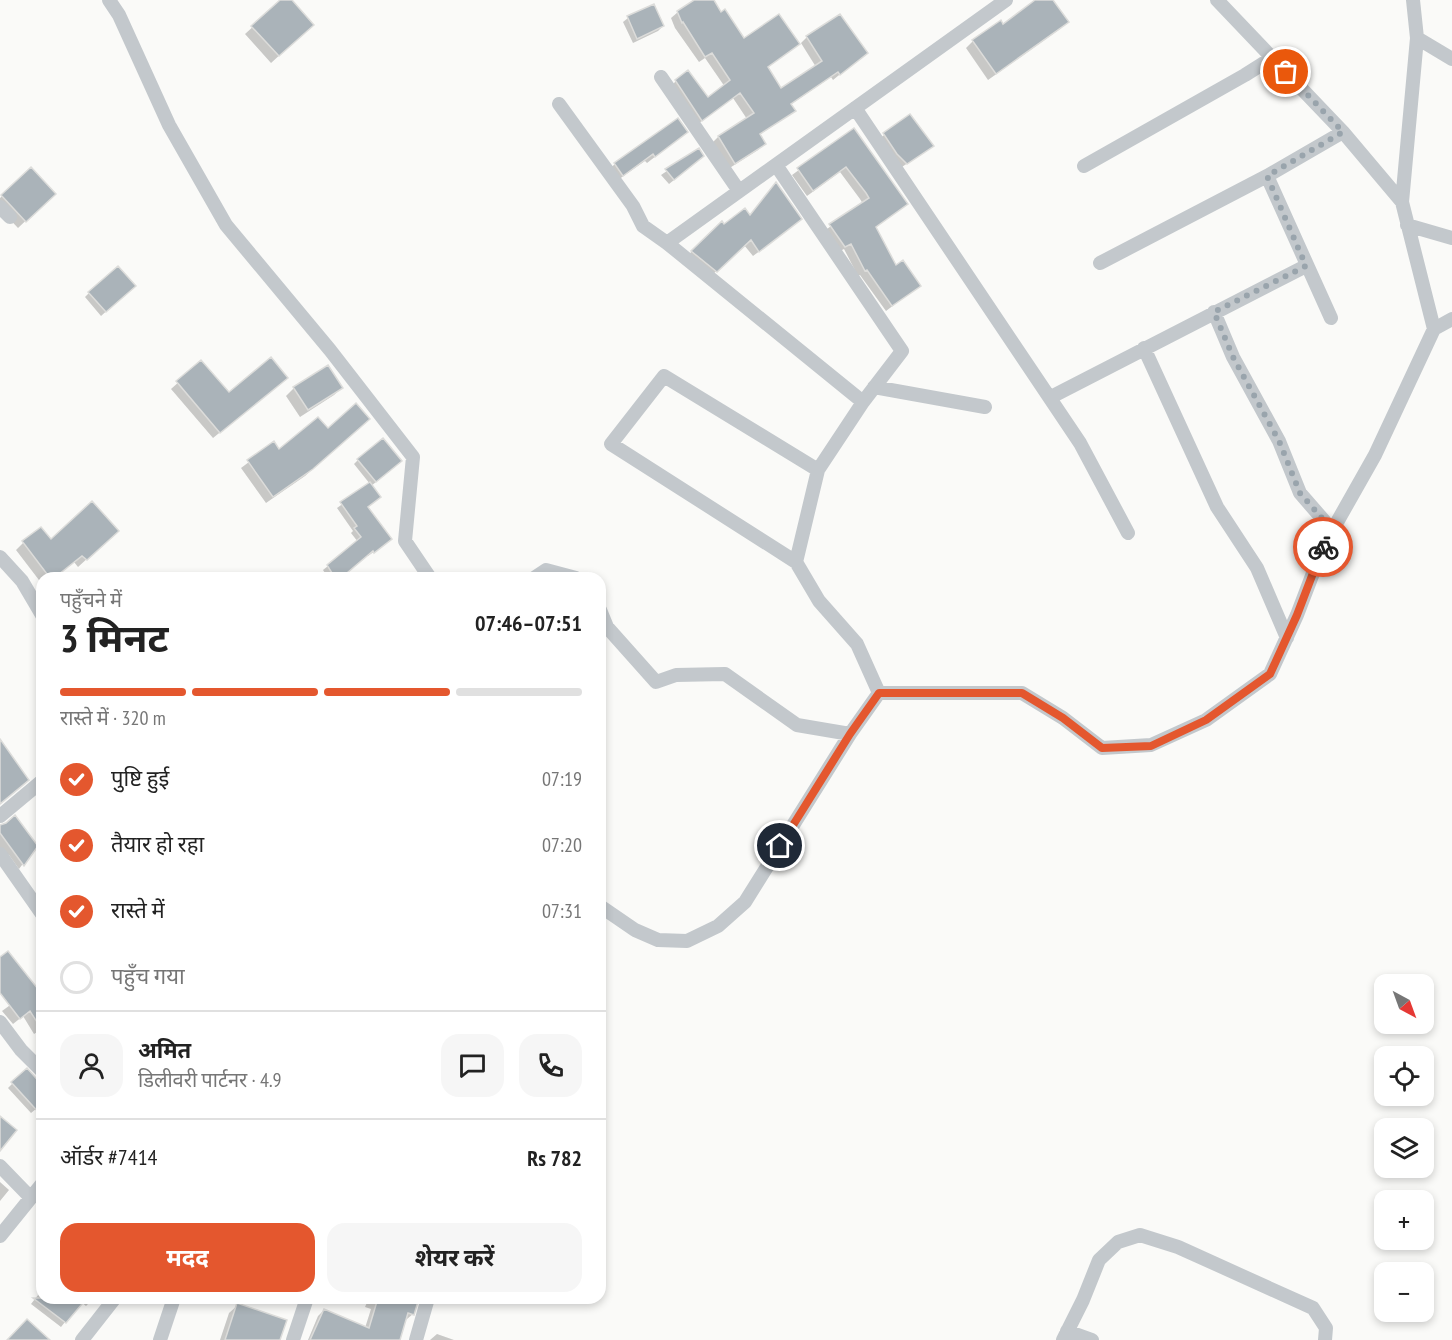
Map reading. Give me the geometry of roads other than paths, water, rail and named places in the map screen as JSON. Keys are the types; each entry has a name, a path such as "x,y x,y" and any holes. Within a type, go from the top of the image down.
{"street":[{"path":"109,0 119,15 169,125 226,225 330,350 413,457 405,541 426,572"},
{"path":"667,243 1006,0"},
{"path":"1216,0 1343,132 1402,202"},
{"path":"1413,0 1417,38 1402,202 1434,330"},
{"path":"1417,38 1452,59"},
{"path":"1084,166 1272,58"},
{"path":"661,77 739,191"},
{"path":"559,104 633,207 643,226 863,402"},
{"path":"855,108 1051,397 1080,443 1128,532"},
{"path":"1100,263 1267,176 1343,132"},
{"path":"776,165 902,351 863,402 818,470 796,562"},
{"path":"1267,176 1331,318"},
{"path":"0,207 10,217"},
{"path":"1407,225 1452,237"},
{"path":"1051,397 1306,266"},
{"path":"1214,312 1233,357 1279,441 1300,493 1333,531"},
{"path":"879,693 1022,693 1063,718 1102,748 1151,746 1206,720 1270,674 1287,638 1323,547 1376,455 1434,330 1452,319"},
{"path":"1144,348 1217,507 1257,568 1287,638"},
{"path":"818,470 664,376 610,444 796,562 819,601 857,644 879,693"},
{"path":"874,387 985,407"},
{"path":"0,557 22,581 36,605"},
{"path":"606,623 656,682 676,675 725,674 797,725 850,734"},
{"path":"606,910 635,930 658,940 687,941 718,926 745,902 850,734 879,693"},
{"path":"0,816 36,785"},
{"path":"0,854 36,905"},
{"path":"0,1022 21,1050 36,1065"},
{"path":"0,1166 31,1198"},
{"path":"0,1236 36,1192"},
{"path":"1092,1340 1065,1336 1099,1260 1118,1242 1140,1235 1178,1247 1313,1308 1326,1328 1325,1340"},
{"path":"82,1340 110,1304"},
{"path":"160,1340 172,1304"},
{"path":"293,1340 305,1304"},
{"path":"416,1340 426,1304"}]}
